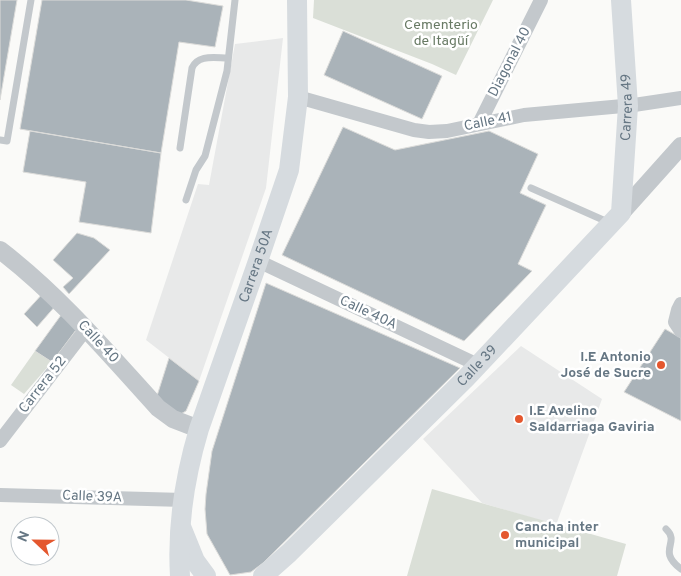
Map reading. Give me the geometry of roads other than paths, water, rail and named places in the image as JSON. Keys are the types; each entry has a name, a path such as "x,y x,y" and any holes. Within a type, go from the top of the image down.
{"main road":[{"name":"Carrera 50A","path":"180,576 178,552 180,526 191,457 288,170 298,97 297,0"},
{"name":"Carrera 49","path":"616,218 628,106 621,0"},
{"name":"Calle 39","path":"263,576 289,553 478,365 616,218"},
{"path":"180,526 200,568"}],"street":[{"name":"Diagonal 40","path":"479,124 541,0"},
{"name":"Calle 41","path":"298,97 414,130 430,132 447,131 524,115 628,106 681,98"},
{"name":"Calle 39","path":"616,218 681,146"},
{"name":"Calle 40","path":"0,250 31,274 86,329 158,408 173,419 199,429"},
{"name":"Calle 40A","path":"258,262 478,365"},
{"path":"681,304 675,322 681,331"},
{"name":"Carrera 52","path":"0,442 86,329"},
{"name":"Calle 39A","path":"0,495 184,500"}],"lane":[{"path":"0,140 7,141 31,0"},
{"path":"186,200 196,170 205,156 227,71 235,0"},
{"path":"180,148 194,62 200,58 228,58"},
{"path":"531,188 616,218"},
{"path":"666,529 670,532 672,538 669,554 672,561 681,569"}],"place":[{"name":"I.E Antonio José de Sucre","path":"661,365"},
{"name":"I.E Avelino Saldarriaga Gaviria","path":"519,419"},
{"name":"Cancha inter municipal","path":"505,535"}],"park label":[{"name":"Cementerio de Itagüí","path":"441,33"}]}
